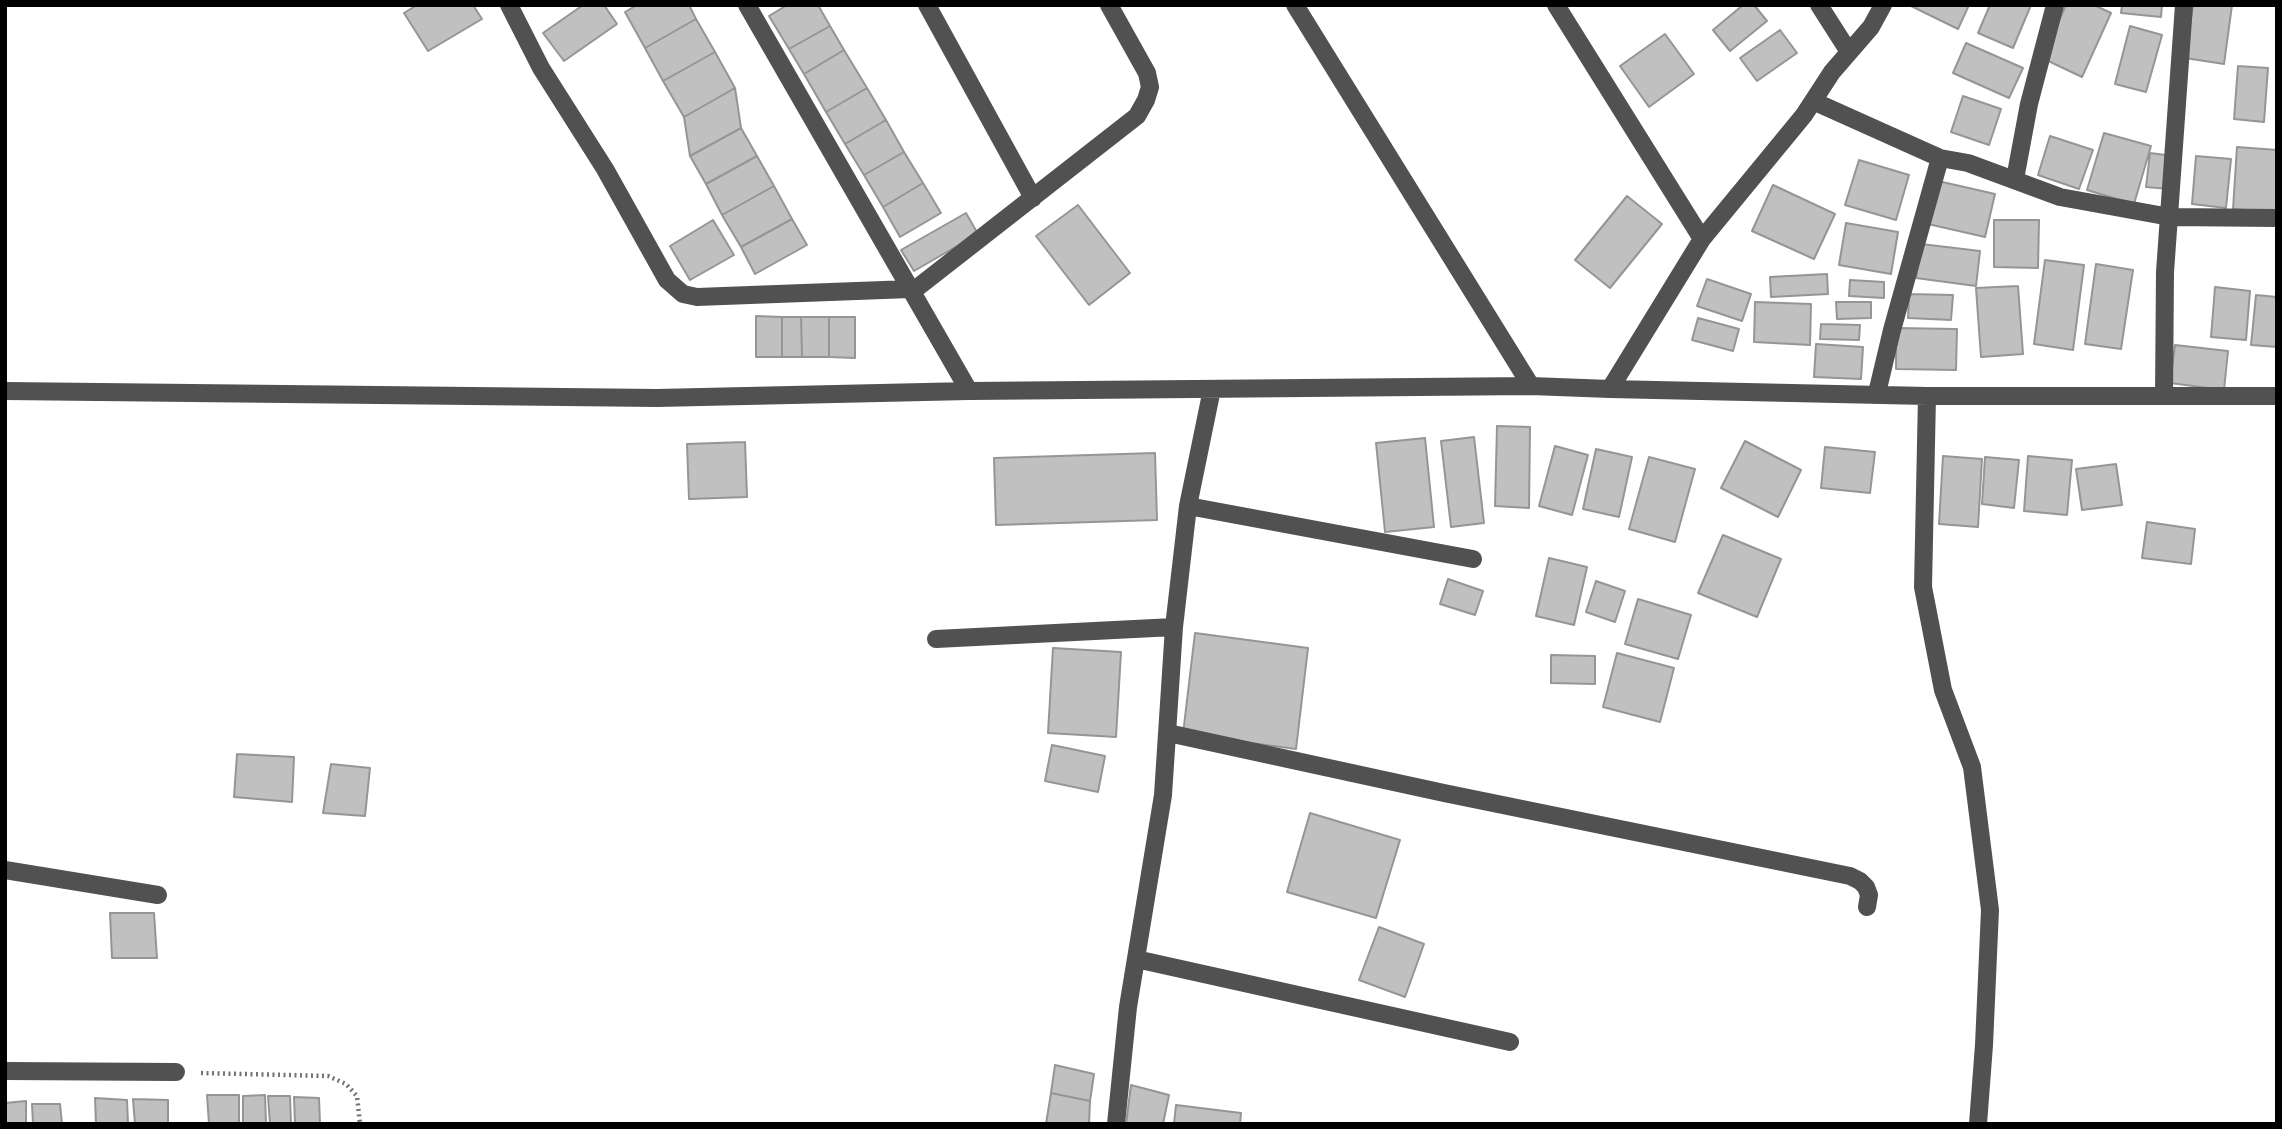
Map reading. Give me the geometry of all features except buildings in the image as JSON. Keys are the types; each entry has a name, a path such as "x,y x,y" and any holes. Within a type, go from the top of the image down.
{"street":[{"path":"509,5 541,68 605,169 667,280 683,294 697,297 911,290 1137,116 1150,87 1147,73 1109,5"},
{"path":"747,5 969,391"},
{"path":"927,5 1033,198"},
{"path":"1294,5 1531,386"},
{"path":"1556,5 1703,239"},
{"path":"1819,5 1849,52"},
{"path":"1610,389 1703,239 1871,27 1883,5"},
{"path":"2015,179 2029,104 2055,5"},
{"path":"2164,395 2165,272 2184,5"},
{"path":"1813,101 1940,159 1968,163 2060,197 2170,217 2277,218"},
{"path":"1877,393 1940,159"},
{"path":"5,391 657,398 969,391 1531,386 1927,396 2277,396"},
{"path":"1116,1124 1128,1007 1163,795 1174,627 1188,506 1212,389"},
{"path":"1927,396 1923,587 1943,691 1972,767 1990,910 1978,1124"},
{"path":"1188,506 1473,559"},
{"path":"936,639 1174,627"},
{"path":"1168,733 1850,876 1866,887 1869,895 1867,907"},
{"path":"5,870 158,894"},
{"path":"1136,959 1510,1042"},
{"path":"5,1071 176,1072"}],"path":[{"path":"176,1072 328,1076 346,1084 357,1096 360,1124"}]}
